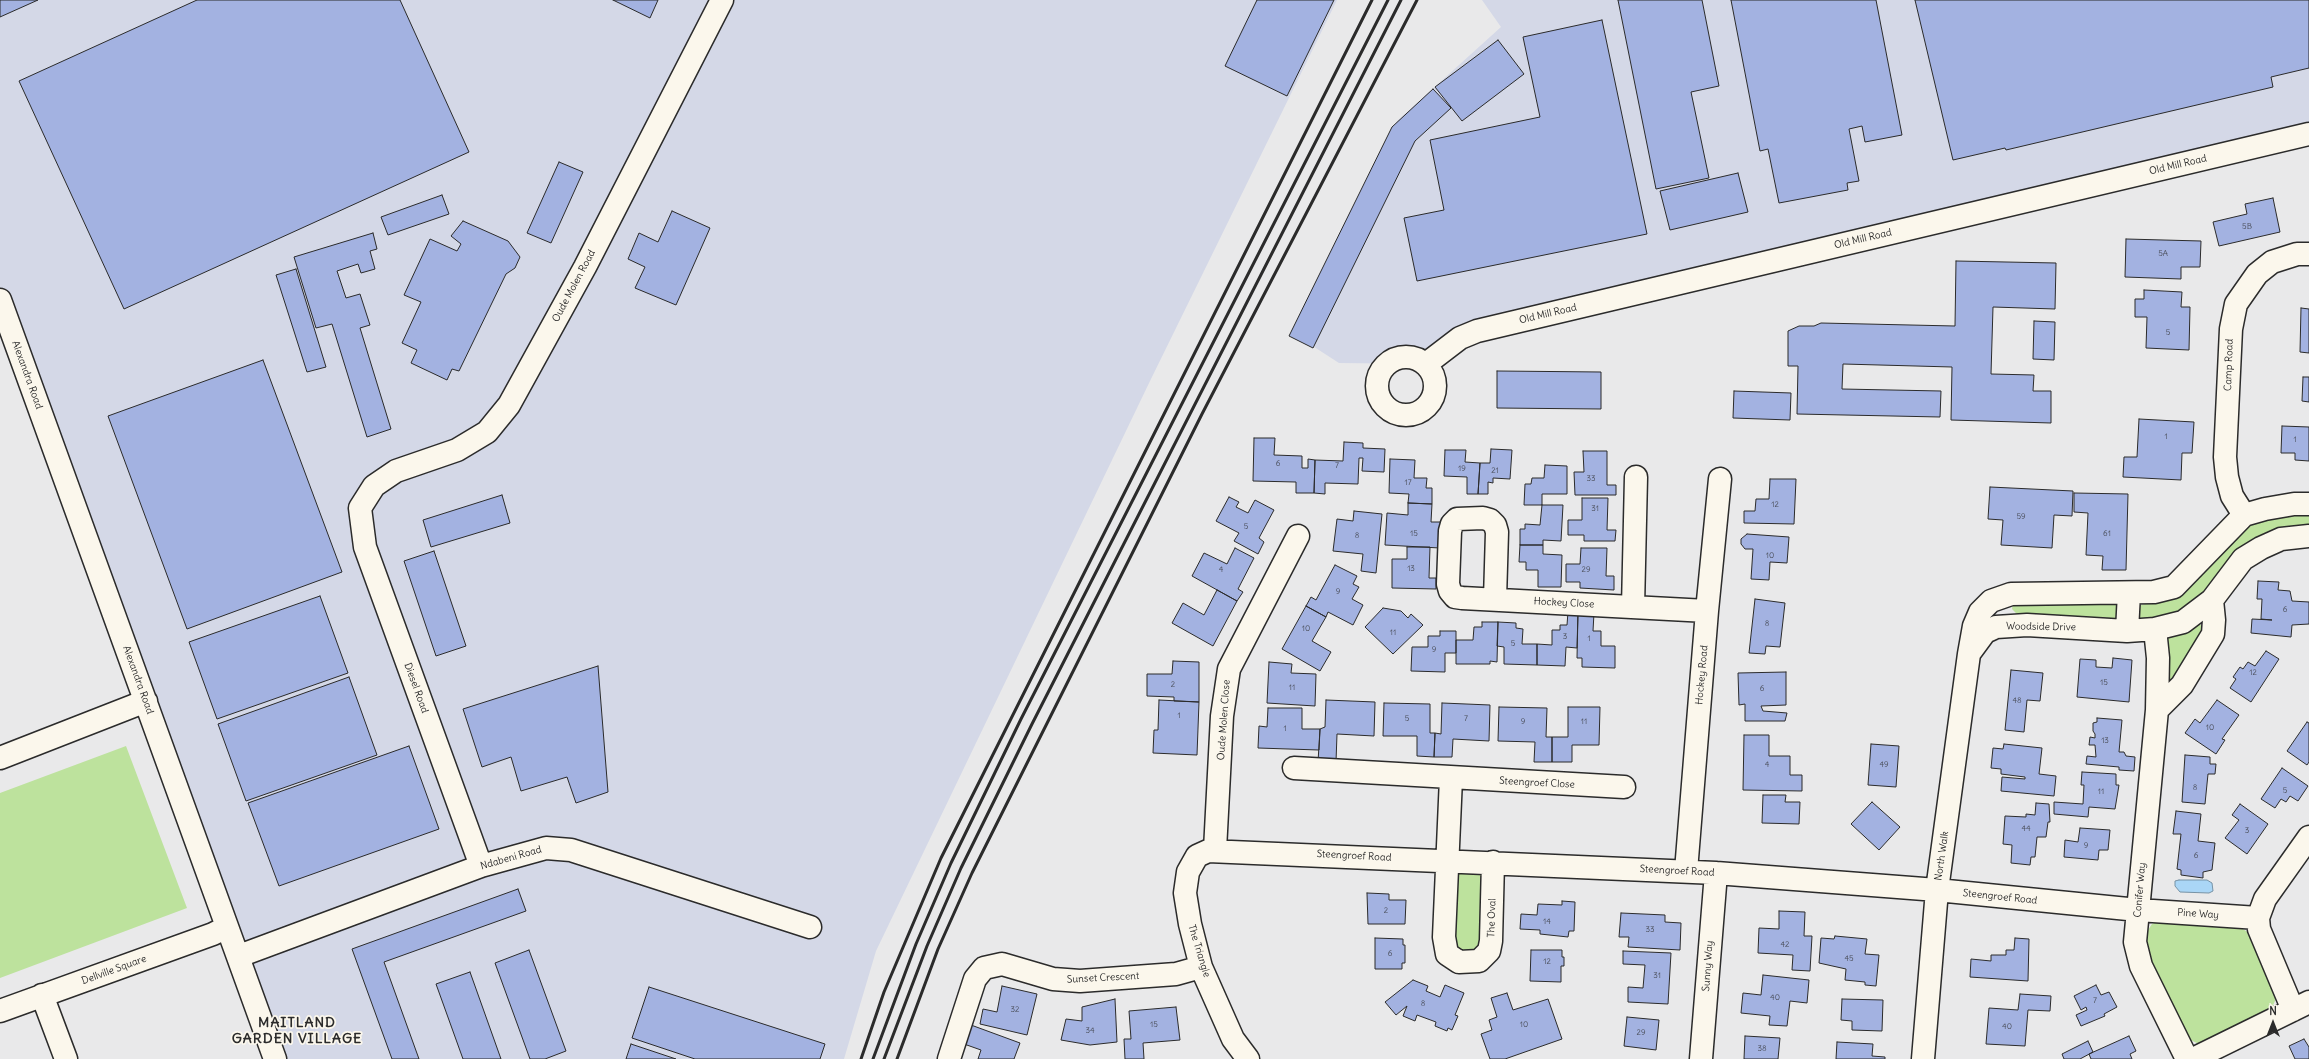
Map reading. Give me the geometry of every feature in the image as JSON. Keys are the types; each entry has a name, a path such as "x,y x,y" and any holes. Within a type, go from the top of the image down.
{"street":[{"name":"Oude Molen Road","path":"360,508 374,486 396,470 457,450 486,432 509,406 585,267 722,0"},
{"name":"Old Mill Road","path":"1426,364 1460,338 1477,331 2309,134"},
{"name":"Camp Road","path":"2244,515 2232,496 2227,477 2225,457 2231,329 2236,304 2257,274 2272,262 2297,254 2309,254"},
{"name":"Alexandra Road","path":"0,300 227,927 239,956 275,1059"},
{"path":"1633,607 1636,477"},
{"name":"Hockey Road","path":"1686,871 1707,611 1720,479"},
{"path":"1969,654 1974,626 1980,612 1992,601 2011,594 2030,592 2154,592 2174,586 2244,515 2286,505 2309,504"},
{"name":"Diesel Road","path":"360,508 365,547 481,866"},
{"name":"Oude Molen Close","path":"1215,850 1222,716 1229,668 1298,536"},
{"name":"Woodside Drive","path":"1969,654 1985,632 2001,626 2027,625 2127,630 2155,629 2183,622 2212,600 2239,565 2249,556 2261,548 2282,539 2309,536"},
{"path":"2127,630 2129,593"},
{"name":"Hockey Close","path":"1495,599 1707,611"},
{"path":"2157,710 2182,685 2213,634 2214,620 2212,600"},
{"name":"Conifer Way","path":"2155,629 2158,658 2157,710 2135,942 2140,966 2187,1059"},
{"name":"North Walk","path":"1923,1059 1937,890 1969,654"},
{"path":"0,758 146,701"},
{"name":"Steengroef Close","path":"1294,768 1624,787"},
{"path":"1447,861 1451,778"},
{"path":"2193,1059 2301,1006 2259,929 2258,918 2266,899 2309,836"},
{"name":"Ndabeni Road","path":"239,956 481,866 546,848 571,850 810,927"},
{"name":"Steengroef Road","path":"1215,850 1686,871 1937,890 2138,910"},
{"name":"The Triangle","path":"1215,850 1197,856 1191,864 1185,893 1190,924 1201,967 1233,1039 1248,1059"},
{"name":"The Oval","path":"1447,861 1444,947 1452,959 1459,962 1470,963 1479,961 1489,951 1491,941 1494,862"},
{"name":"Sunny Way","path":"1701,1059 1716,873"},
{"name":"Pine Way","path":"2138,910 2258,918"},
{"name":"Dellville Square","path":"0,1011 213,934 227,927"},
{"name":"Sunset Crescent","path":"949,1059 974,979 984,968 1002,964 1053,979 1080,981 1176,974 1201,967"},
{"path":"42,995 66,1059"}],"shaded area":[{"path":"0,0 1337,0 1150,381 876,951 844,1059 275,1059 0,300"},
{"path":"1482,0 2309,0 2309,134 1477,331 1426,364 1339,363 1291,332 1397,121 1501,27"}],"green space":[{"path":"2309,511 2309,530 2287,531 2210,593 2179,614 2141,620 2138,619 2138,606 2159,600 2235,534 2254,522"},
{"path":"2013,602 2115,603 2119,607 2118,616 2113,620 2019,616 2012,609"},
{"path":"2197,623 2204,627 2173,686 2164,684 2167,640 2171,634"},
{"path":"126,746 187,908 0,978 0,793"},
{"path":"1460,873 1482,873 1485,946 1477,955 1454,950 1457,876"},
{"path":"2167,918 2241,928 2251,934 2275,988 2275,1001 2269,1014 2199,1044 2182,1036 2142,939 2152,924"}],"water":[{"path":"2207,880 2212,883 2213,891 2209,893 2180,892 2175,886 2175,881"}],"building":[{"path":"0,0 38,0 0,17"},
{"path":"197,0 400,0 469,152 124,309 19,81"},
{"path":"613,0 658,0 650,18"},
{"path":"1257,0 1334,0 1287,96 1225,66"},
{"path":"1618,0 1702,0 1719,86 1691,92 1709,178 1656,189"},
{"path":"1731,0 1876,0 1902,135 1865,142 1862,126 1849,129 1859,181 1847,183 1848,190 1779,203 1768,149 1760,151"},
{"path":"1915,0 2309,0 2309,68 2271,77 2273,87 2006,150 2005,148 1953,160"},
{"path":"1602,20 1647,234 1417,281 1404,218 1444,210 1430,140 1540,117 1523,37"},
{"path":"1498,40 1524,74 1462,121 1435,87"},
{"path":"1433,89 1451,108 1415,141 1313,348 1289,336 1392,127"},
{"path":"559,162 583,172 551,243 527,233"},
{"path":"1738,173 1748,212 1670,230 1660,191"},
{"path":"442,195 449,214 388,235 381,217"},
{"path":"2273,198 2280,232 2219,246 2213,222 2247,214 2245,204"},
{"path":"672,211 710,228 676,305 635,288 645,267 628,259 639,233 658,242"},
{"path":"463,221 508,241 520,257 515,268 506,274 459,371 452,369 447,380 411,363 417,350 402,343 421,302 404,295 430,239 457,251 461,244 451,236"},
{"path":"373,233 377,249 370,251 375,269 361,273 358,264 337,271 346,298 360,294 370,325 360,328 391,429 367,437 332,324 316,328 294,257"},
{"path":"2126,239 2201,241 2200,267 2181,267 2181,279 2125,277"},
{"path":"1956,261 2056,263 2055,309 1993,307 1991,374 2034,375 2033,391 2051,391 2051,423 1951,420 1952,367 1843,364 1842,389 1941,391 1940,417 1797,414 1798,366 1788,366 1788,331 1799,326 1814,326 1821,323 1955,326"},
{"path":"296,269 326,367 307,372 276,275"},
{"path":"2144,290 2182,292 2181,307 2190,307 2189,350 2146,348 2147,317 2135,317 2135,299 2144,299"},
{"path":"2301,308 2309,309 2309,353 2300,352"},
{"path":"2034,321 2055,322 2054,360 2033,359"},
{"path":"263,360 342,572 187,629 108,416"},
{"path":"1497,371 1601,372 1601,409 1497,408"},
{"path":"2303,377 2309,377 2309,402 2302,401"},
{"path":"1734,391 1791,393 1790,420 1733,418"},
{"path":"2139,419 2194,422 2192,453 2182,453 2181,480 2123,477 2124,457 2137,457"},
{"path":"2282,426 2309,427 2309,461 2295,460 2295,453 2281,453"},
{"path":"1254,438 1275,438 1274,455 1302,456 1302,468 1308,468 1308,459 1315,460 1314,493 1296,493 1296,482 1253,481"},
{"path":"1344,442 1363,443 1363,448 1385,449 1384,472 1362,471 1363,458 1359,458 1358,484 1325,483 1325,494 1314,493 1315,460 1343,461"},
{"path":"1491,449 1512,450 1510,479 1493,478 1493,483 1488,482 1488,494 1478,494 1480,463 1490,463"},
{"path":"1445,450 1466,450 1465,462 1480,463 1478,494 1467,494 1467,477 1444,476"},
{"path":"1583,451 1607,451 1607,485 1616,485 1616,495 1575,495 1574,472 1584,472"},
{"path":"1390,459 1415,460 1414,478 1427,478 1426,488 1432,488 1432,504 1408,503 1409,494 1389,493"},
{"path":"1545,465 1567,466 1567,494 1542,494 1542,505 1524,505 1525,484 1531,484 1532,478 1544,478"},
{"path":"1770,479 1796,479 1794,524 1744,523 1744,511 1755,511 1756,499 1769,499"},
{"path":"1990,487 2073,491 2072,516 2054,515 2052,548 2001,545 2003,520 1988,519"},
{"path":"2074,493 2128,494 2126,570 2102,570 2103,556 2086,555 2088,513 2074,512"},
{"path":"502,495 510,523 431,547 423,520"},
{"path":"1229,497 1239,502 1236,507 1248,513 1255,500 1274,510 1259,538 1264,542 1258,554 1234,541 1239,533 1216,521"},
{"path":"1582,498 1608,498 1607,530 1616,530 1615,541 1584,541 1584,535 1568,535 1568,520 1582,520"},
{"path":"1408,503 1432,504 1431,522 1442,522 1440,548 1385,545 1387,513 1408,515"},
{"path":"1542,505 1563,505 1561,541 1543,540 1543,545 1520,545 1520,529 1525,529 1525,524 1540,525"},
{"path":"1354,511 1382,514 1376,573 1361,571 1363,554 1333,551 1337,519 1353,521"},
{"path":"1747,534 1789,537 1787,563 1770,562 1769,580 1751,579 1753,549 1745,549 1741,544 1741,539"},
{"path":"1520,545 1543,545 1543,554 1562,555 1561,587 1538,587 1538,570 1526,570 1526,562 1519,562"},
{"path":"1407,547 1430,547 1429,578 1436,578 1436,589 1392,588 1392,559 1407,559"},
{"path":"1235,548 1254,558 1238,589 1243,592 1237,601 1192,576 1204,553 1227,564"},
{"path":"1581,548 1607,548 1606,576 1614,576 1614,590 1580,588 1580,582 1566,582 1566,564 1580,564"},
{"path":"434,551 466,646 436,656 404,561"},
{"path":"1335,565 1357,576 1353,584 1359,587 1352,599 1363,605 1353,625 1328,612 1326,617 1306,606 1311,597 1316,600"},
{"path":"2258,581 2279,582 2278,590 2290,591 2292,601 2309,602 2309,624 2292,625 2291,637 2251,633 2252,619 2272,620 2261,619 2262,599 2257,599"},
{"path":"1217,590 1237,601 1213,646 1172,623 1183,603 1204,615"},
{"path":"320,596 348,673 217,719 189,642"},
{"path":"1755,599 1785,603 1780,647 1766,646 1765,654 1749,653"},
{"path":"1306,606 1326,617 1312,641 1331,652 1320,671 1282,649"},
{"path":"1383,608 1401,611 1408,618 1411,614 1423,625 1393,654 1365,627"},
{"path":"1568,612 1578,612 1577,648 1566,647 1565,666 1537,665 1537,644 1552,645 1552,630 1560,630 1560,625 1567,625"},
{"path":"1578,612 1594,613 1593,631 1601,631 1601,646 1615,646 1615,668 1582,667 1582,658 1577,658"},
{"path":"1482,622 1498,622 1497,662 1490,661 1490,664 1456,664 1456,640 1473,640 1474,627 1482,627"},
{"path":"1498,622 1516,623 1516,628 1523,629 1522,644 1537,644 1537,665 1504,664 1504,647 1497,646"},
{"path":"1440,631 1456,631 1456,653 1445,653 1445,672 1411,671 1412,647 1428,647 1428,636 1440,636"},
{"path":"2266,651 2279,659 2251,702 2230,688 2236,679 2233,677 2240,667 2243,669 2248,662 2255,666"},
{"path":"2113,658 2132,660 2129,702 2077,697 2080,659 2096,660 2096,667 2112,668"},
{"path":"1173,661 1199,662 1199,702 1174,701 1174,697 1147,696 1147,674 1172,674"},
{"path":"1269,662 1292,664 1291,673 1316,674 1315,706 1267,703"},
{"path":"598,666 608,792 576,803 567,777 521,791 511,757 482,767 463,709"},
{"path":"2011,670 2043,673 2040,701 2027,700 2024,732 2005,730"},
{"path":"1786,672 1786,705 1761,706 1763,711 1787,713 1785,721 1745,721 1745,704 1739,705 1738,673"},
{"path":"349,677 377,755 246,801 218,724"},
{"path":"1159,700 1199,702 1197,755 1153,753 1154,730 1158,730"},
{"path":"1326,700 1375,702 1374,736 1337,734 1336,762 1318,762 1320,729 1325,727"},
{"path":"2217,700 2239,715 2222,739 2225,740 2216,754 2185,733 2195,719 2200,723"},
{"path":"1384,703 1430,704 1430,733 1435,733 1434,757 1417,756 1417,736 1383,736"},
{"path":"1442,703 1490,705 1489,741 1453,739 1452,757 1434,757 1435,733 1441,734"},
{"path":"1499,707 1547,708 1546,737 1552,737 1552,762 1534,762 1535,742 1498,741"},
{"path":"1568,707 1600,707 1599,745 1572,745 1572,762 1552,762 1552,737 1568,737"},
{"path":"1268,708 1302,708 1302,729 1320,729 1319,750 1258,748 1259,726 1267,727"},
{"path":"2097,718 2122,720 2119,752 2124,752 2126,756 2135,757 2134,771 2119,770 2119,767 2086,764 2087,756 2096,757 2095,745 2089,745 2090,737 2095,738 2093,723 2097,722"},
{"path":"2307,722 2309,723 2309,762 2307,765 2287,751"},
{"path":"1744,735 1769,735 1769,756 1790,756 1790,775 1802,775 1802,791 1743,790"},
{"path":"1871,744 1899,746 1896,787 1868,785"},
{"path":"2004,744 2042,748 2039,774 2056,776 2054,796 2001,791 2002,777 2025,779 2025,777 2001,774 2001,769 1991,768 1993,748 2003,749"},
{"path":"409,746 439,829 279,886 248,803"},
{"path":"2185,755 2210,757 2210,764 2216,764 2215,774 2208,774 2205,804 2182,802"},
{"path":"2282,768 2308,786 2298,801 2290,796 2286,802 2281,799 2275,808 2261,799"},
{"path":"2082,772 2116,774 2116,785 2119,785 2115,809 2089,807 2088,817 2054,814 2054,802 2083,804 2084,785 2081,785"},
{"path":"1763,795 1786,795 1785,802 1800,802 1799,824 1762,823"},
{"path":"1872,802 1900,827 1879,850 1851,824"},
{"path":"2036,803 2049,804 2050,822 2048,822 2046,837 2037,837 2035,857 2031,857 2030,865 2011,863 2012,845 2003,844 2005,816 2026,817 2026,814 2035,815"},
{"path":"2240,804 2268,824 2247,854 2225,838 2239,820 2232,815"},
{"path":"2176,811 2201,814 2198,841 2215,843 2212,870 2203,872 2203,878 2181,875 2181,870 2177,869 2181,834 2173,834"},
{"path":"2080,828 2110,830 2108,850 2099,850 2098,860 2064,857 2065,840 2078,842"},
{"path":"518,889 526,911 384,962 419,1059 392,1059 352,949"},
{"path":"1367,893 1389,894 1389,900 1406,900 1405,924 1368,924"},
{"path":"1562,901 1575,902 1574,931 1569,931 1568,937 1540,934 1540,930 1520,929 1521,914 1537,915 1538,904 1562,905"},
{"path":"1779,911 1805,912 1804,936 1812,936 1810,971 1792,970 1793,955 1758,953 1759,928 1779,929"},
{"path":"1621,913 1665,915 1665,922 1681,923 1680,950 1628,947 1629,937 1619,937"},
{"path":"1835,936 1867,939 1865,954 1879,955 1876,986 1865,985 1865,982 1845,980 1846,969 1819,963 1821,938 1834,939"},
{"path":"1375,938 1403,939 1403,945 1405,945 1405,963 1402,963 1402,969 1375,969"},
{"path":"2015,938 2029,939 2028,981 1970,977 1971,959 1991,961 1991,955 2006,955 2006,950 2014,950"},
{"path":"529,950 566,1051 545,1059 530,1059 495,963"},
{"path":"1531,950 1562,950 1564,966 1561,966 1561,982 1530,981"},
{"path":"1623,951 1671,953 1668,1004 1628,1002 1628,987 1643,988 1645,965 1623,964"},
{"path":"470,972 501,1059 463,1059 436,984"},
{"path":"1763,975 1809,980 1807,1003 1790,1001 1787,1026 1769,1025 1770,1016 1741,1013 1743,993 1761,995"},
{"path":"1413,980 1428,986 1426,991 1440,997 1445,985 1464,993 1455,1015 1458,1016 1452,1030 1448,1028 1447,1031 1435,1026 1436,1022 1417,1015 1415,1021 1403,1016 1407,1006 1396,1015 1385,1002"},
{"path":"2096,985 2101,995 2109,992 2117,1007 2104,1014 2105,1016 2081,1026 2076,1015 2087,1010 2086,1007 2081,1010 2074,996"},
{"path":"1002,986 1037,994 1027,1035 980,1024 983,1009 997,1012"},
{"path":"649,987 825,1044 820,1059 695,1059 632,1038"},
{"path":"1507,993 1513,1010 1548,999 1562,1039 1505,1059 1490,1059 1481,1034 1492,1030 1489,1020 1497,1017 1491,998"},
{"path":"2020,994 2051,996 2050,1011 2028,1010 2025,1046 1986,1044 1989,1008 2018,1010"},
{"path":"1115,999 1117,1042 1090,1045 1061,1040 1066,1019 1082,1021 1082,1007"},
{"path":"1842,999 1883,1000 1882,1031 1852,1030 1852,1021 1841,1020"},
{"path":"1176,1007 1180,1040 1143,1043 1144,1059 1125,1059 1124,1039 1131,1039 1129,1011"},
{"path":"1627,1017 1659,1020 1656,1050 1624,1046"},
{"path":"971,1025 1020,1043 1014,1059 978,1059 981,1050 964,1044"},
{"path":"1745,1036 1780,1038 1778,1059 1744,1059"},
{"path":"2129,1036 2136,1051 2130,1054 2132,1059 2091,1059 2089,1054"},
{"path":"2304,1039 2309,1047 2309,1059 2295,1059 2289,1046"},
{"path":"2088,1041 2093,1052 2080,1059 2064,1059 2062,1054"},
{"path":"1837,1042 1873,1044 1872,1056 1885,1057 1885,1059 1836,1059"},
{"path":"631,1044 676,1059 626,1059"}],"railway":[{"path":"861,1059 884,992 941,858 1372,0"},
{"path":"873,1059 916,944 951,863 1021,719 1388,0"},
{"path":"884,1059 927,946 961,868 1032,724 1401,0"},
{"path":"897,1059 938,949 972,873 1202,414 1417,0"}],"district":[{"name":"MAITLAND GARDEN VILLAGE","path":"297,1032"}]}
